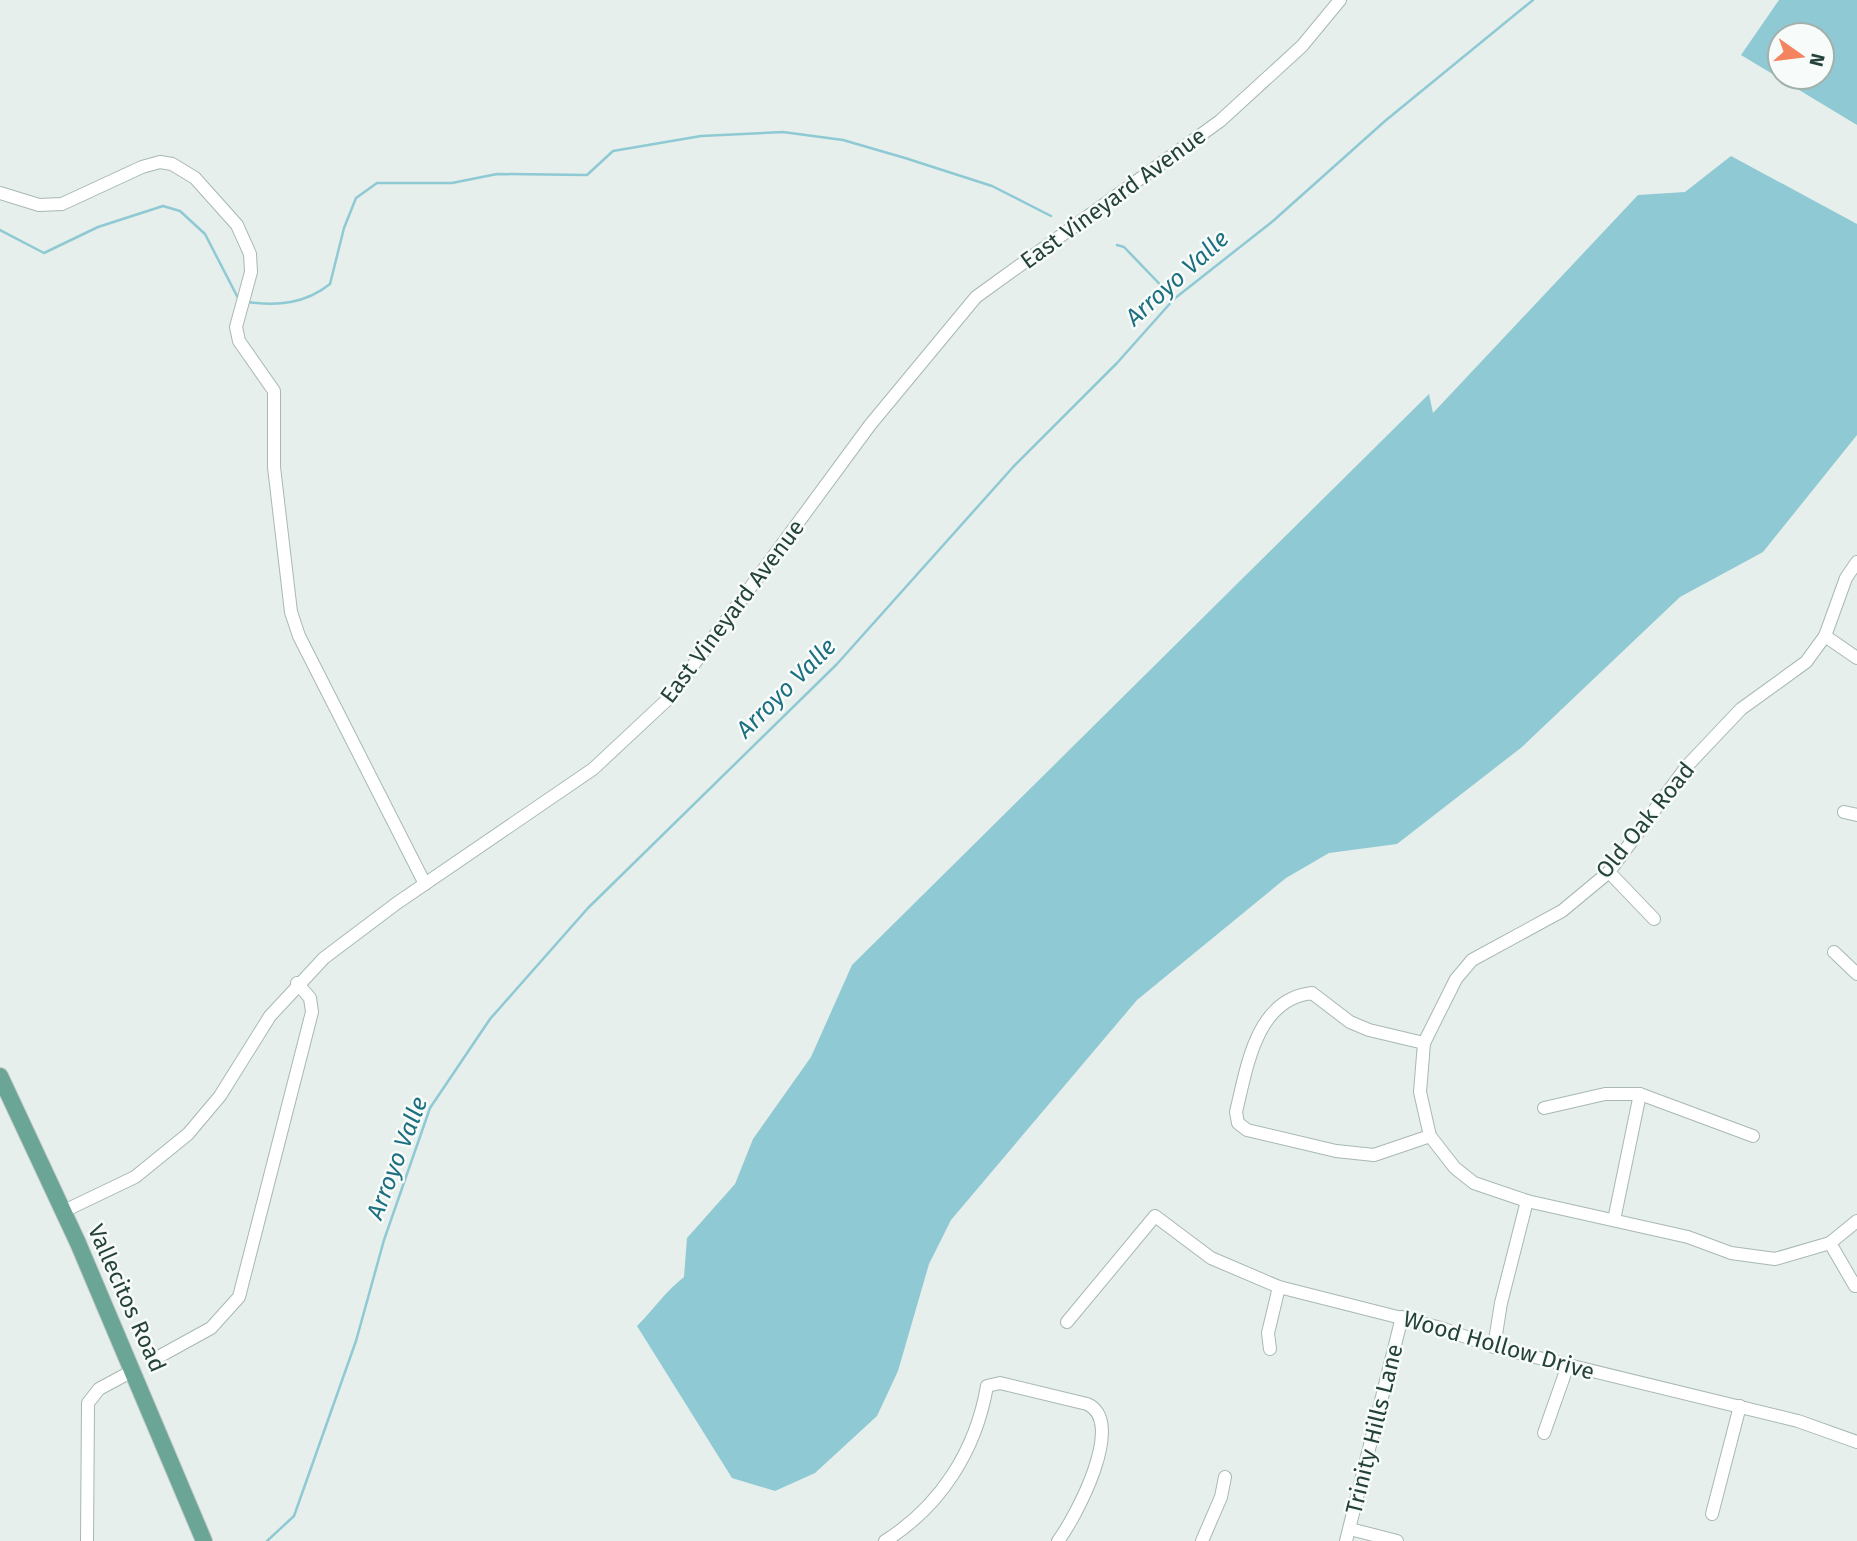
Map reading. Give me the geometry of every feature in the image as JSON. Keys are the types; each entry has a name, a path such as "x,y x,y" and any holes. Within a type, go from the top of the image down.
{"main road":[{"name":"Vallecitos Road","path":"0,1076 134,1370 204,1541"}],"street":[{"name":"East Vineyard Avenue","path":"64,1212 135,1177 188,1134 220,1096 270,1016 297,983 324,958 425,884 593,769 669,698 870,425 976,297 1220,121 1302,46 1340,0"},
{"path":"0,193 39,205 62,204 142,167 160,162 172,163 195,178 237,225 250,254 251,272 236,327 239,341 274,391 274,467 291,612 299,636 425,884"},
{"name":"Old Oak Road","path":"1857,562 1846,578 1825,636 1806,662 1741,709 1687,766 1609,872 1562,911 1472,960 1456,979 1424,1043 1420,1092 1430,1136 1455,1168 1474,1183 1527,1201 1688,1237 1731,1253 1774,1259 1830,1243 1857,1221"},
{"path":"1825,636 1857,657"},
{"path":"1609,872 1654,919"},
{"path":"1834,952 1857,974"},
{"path":"162,1355 211,1328 239,1297 312,1012 312,1003 297,983"},
{"path":"1424,1043 1369,1030 1350,1021 1312,993 1297,995 1281,1003 1258,1034 1236,1112 1238,1123 1247,1130 1336,1151 1374,1155 1430,1136"},
{"path":"1544,1108 1605,1094 1640,1094 1753,1136"},
{"path":"1614,1220 1640,1094"},
{"path":"1494,1347 1506,1281 1527,1201"},
{"name":"Wood Hollow Drive","path":"1067,1322 1156,1216 1211,1258 1279,1287 1402,1317 1494,1347 1798,1421 1857,1441"},
{"path":"1830,1243 1855,1286"},
{"path":"1270,1349 1268,1334 1279,1287"},
{"name":"Trinity Hills Lane","path":"1348,1535 1402,1317"},
{"path":"1544,1433 1568,1365"},
{"path":"87,1541 88,1403 99,1389 134,1370"},
{"path":"886,1541 906,1528 940,1494 970,1444 984,1408 987,1386 1000,1383 1087,1404 1096,1408 1102,1418 1104,1428 1092,1476 1081,1506 1058,1541"},
{"path":"1712,1514 1740,1406"},
{"path":"1202,1541 1221,1497 1224,1477"},
{"path":"1348,1535 1397,1541"}],"water":[{"path":"1779,0 1857,0 1857,125 1801,91 1836,91 1836,21 1766,21 1766,70 1741,55"},
{"path":"1731,156 1857,224 1857,435 1763,552 1680,597 1522,747 1397,844 1329,853 1286,878 1137,1000 951,1220 929,1264 898,1371 877,1416 815,1473 775,1491 732,1478 637,1326 684,1277 687,1238 735,1184 753,1139 811,1057 852,965 1429,394 1433,413 1638,195 1685,192"}],"waterway":[{"name":"Arroyo Valle","path":"267,1541 294,1516 356,1341 384,1240 430,1108 490,1019 588,908 837,664 1014,466 1117,363 1174,299 1273,221 1385,121 1533,0"},
{"path":"247,302 270,304 301,300 330,284 344,228 356,198 377,183 452,183 497,174 587,175 613,151 701,136 783,132 843,140 992,186 1051,216"},
{"path":"0,230 44,253 98,227 163,206 180,211 205,234 238,298"},
{"path":"1117,245 1124,247 1174,299"}]}
